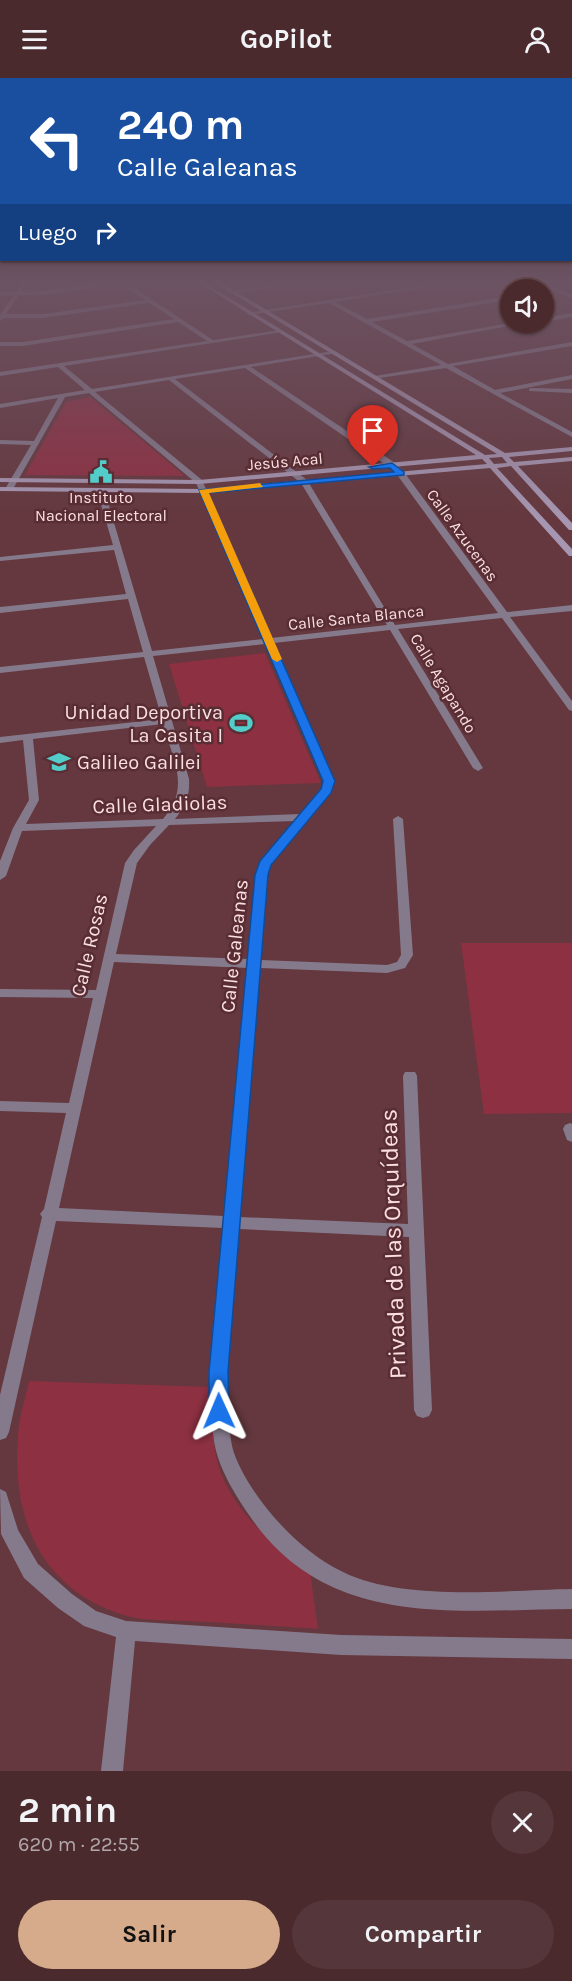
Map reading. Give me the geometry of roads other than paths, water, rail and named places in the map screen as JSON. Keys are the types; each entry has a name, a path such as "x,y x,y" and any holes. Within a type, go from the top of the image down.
{"street":[{"path":"0,374 98,360"},
{"path":"0,406 281,360"},
{"path":"326,360 484,457 494,465 572,554"},
{"path":"345,360 504,455 572,528"},
{"path":"436,360 572,435"},
{"path":"375,378 481,360"},
{"name":"Calle Galeanas","path":"60,366 201,486 329,781 327,790 265,864 253,964 218,1372 219,1411 225,1451 246,1496 268,1526 298,1555 332,1578 384,1595 444,1600 572,1599"},
{"name":"Calle Azucenas","path":"246,366 392,465 401,474 572,708"},
{"path":"493,392 572,377"},
{"name":"Calle Agapando","path":"170,378 296,473 304,482 478,768"},
{"path":"507,389 572,391"},
{"path":"9,489 63,396"},
{"path":"0,442 35,443"},
{"name":"Jesús Acal","path":"0,480 201,486 296,473 572,449"},
{"name":"Jesús Acal","path":"0,489 101,491 304,482 572,459"},
{"name":"Calle Rosas","path":"0,1432 48,1214 131,863 137,850 177,810 185,793 167,721 101,491"},
{"path":"0,559 117,547"},
{"path":"0,610 131,596"},
{"name":"Calle Santa Blanca","path":"0,670 572,608"},
{"path":"0,740 167,721"},
{"path":"0,876 18,828 34,800 28,737"},
{"name":"Calle Gladiolas","path":"18,828 304,817"},
{"path":"110,958 387,969 401,965 407,955 398,819"},
{"path":"0,993 101,994"},
{"name":"Privada de las Orquídeas","path":"410,1076 423,1410"},
{"path":"0,1106 74,1108"},
{"path":"48,1214 417,1231"},
{"path":"0,1498 10,1534 31,1571 65,1601 91,1619 126,1631 341,1645 572,1649"},
{"path":"112,1771 126,1631"}],"place":[{"name":"Instituto Nacional Electoral","path":"101,472"},
{"name":"Unidad Deportiva La Casita I","path":"241,723"},
{"name":"Galileo Galilei","path":"59,762"}]}
